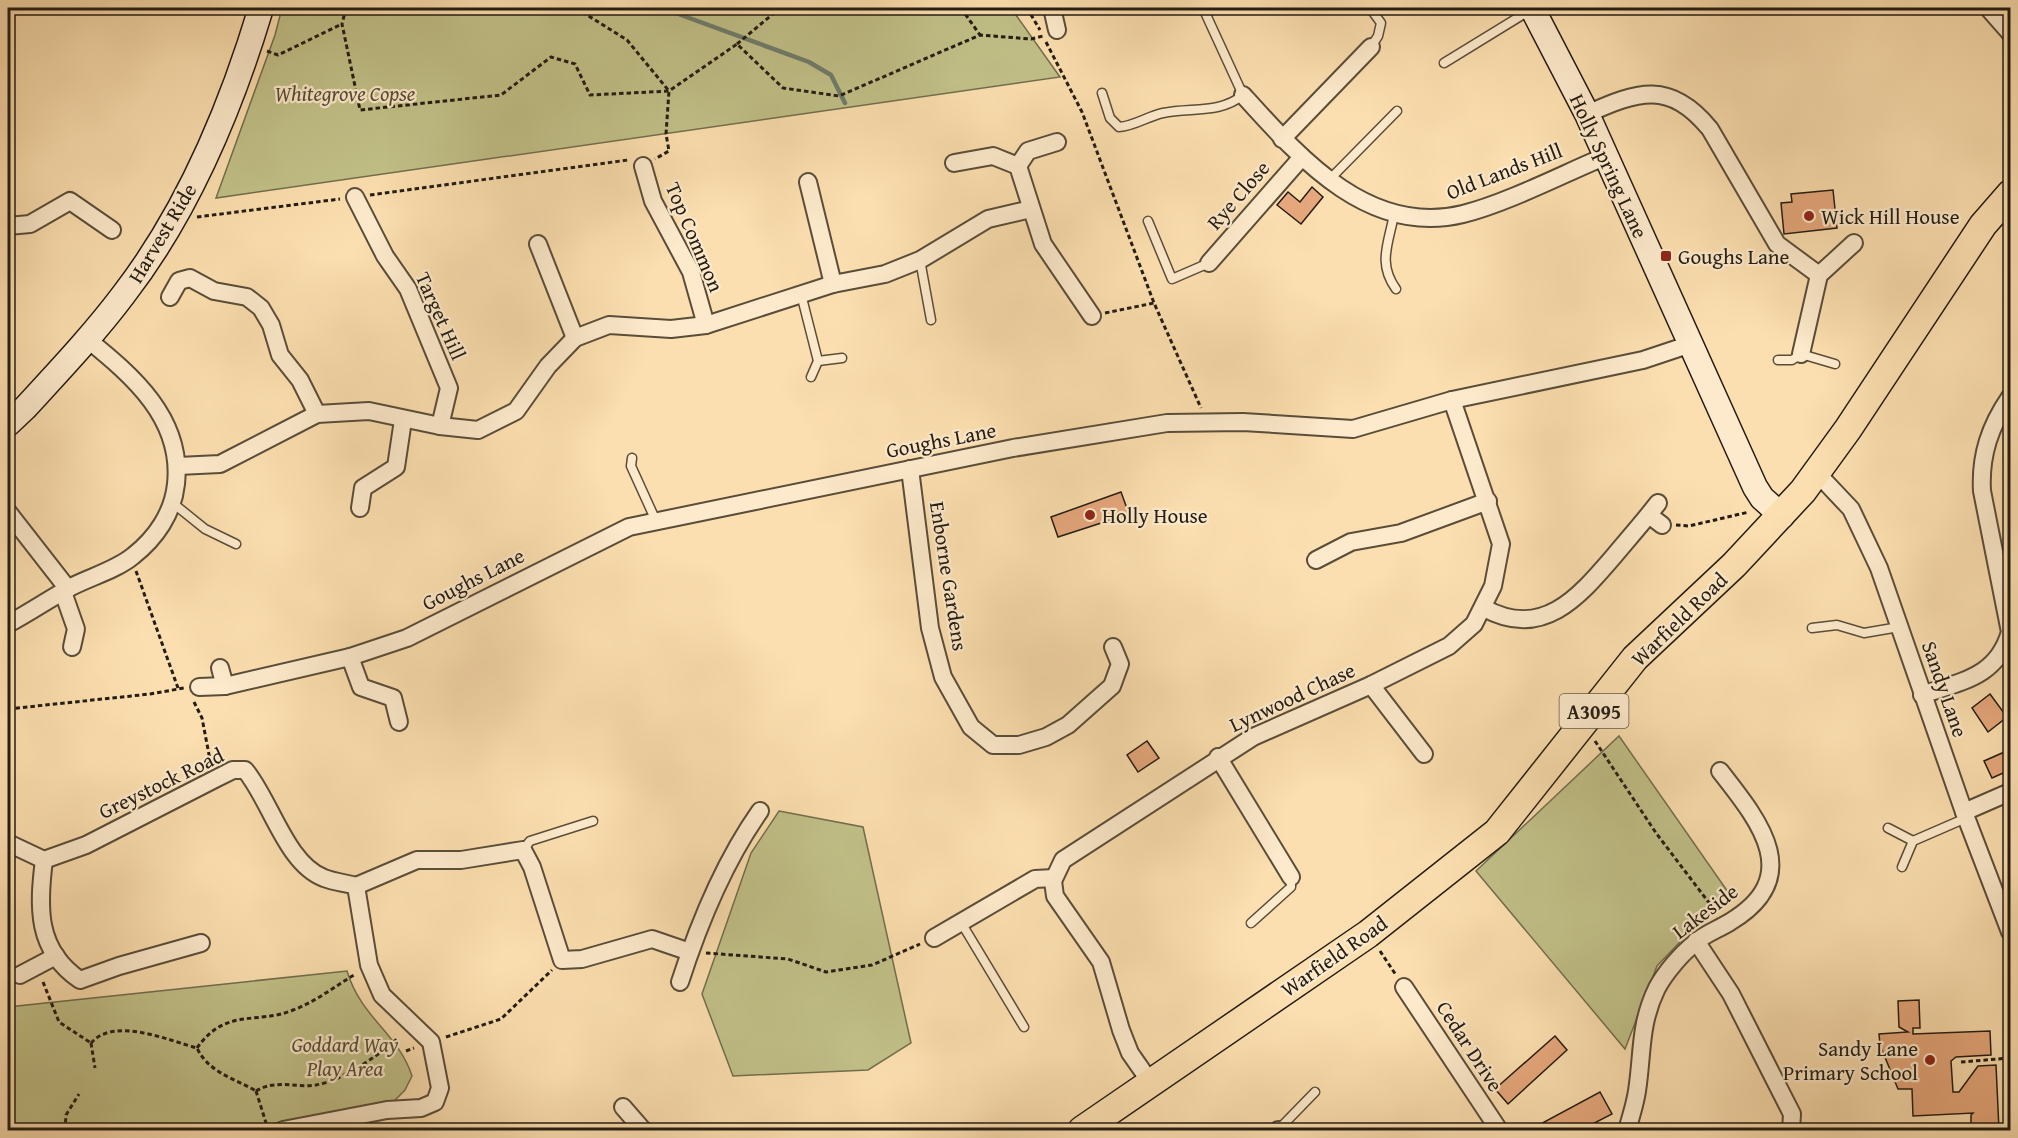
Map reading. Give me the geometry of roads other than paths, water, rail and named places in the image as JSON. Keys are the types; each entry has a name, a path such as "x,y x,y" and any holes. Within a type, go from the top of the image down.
{"main road":[{"name":"Warfield Road","path":"1082,1131 1368,933 1497,832 1635,658 1734,565 1770,513 1817,473 1983,225 2010,194"}],"street":[{"name":"Harvest Ride","path":"8,424 87,339 127,291 176,215 211,142 249,46 261,8"},
{"path":"1050,33 1052,8"},
{"name":"Holly Spring Lane","path":"1532,8 1587,114 1755,487 1770,513"},
{"path":"1988,8 2010,33"},
{"path":"1282,138 1371,47"},
{"path":"1587,114 1622,98 1640,94 1656,93 1684,103 1697,113 1710,129 1777,244 1819,275"},
{"name":"Old Lands Hill","path":"1243,95 1302,157 1372,208 1394,214 1431,218 1462,214 1606,156"},
{"path":"1018,166 1028,151 1057,142"},
{"path":"954,163 993,156 1018,166"},
{"name":"Rye Close","path":"1209,263 1302,157"},
{"name":"Top Common","path":"643,166 653,201 691,272 706,325"},
{"path":"1018,166 1043,244 1092,316"},
{"path":"808,182 833,284"},
{"name":"Target Hill","path":"355,197 386,256 408,289 449,388 440,426"},
{"path":"8,226 30,224 70,201 112,230"},
{"name":"Top Common","path":"178,466 220,464 318,414 369,411 403,420 477,430 516,411 548,366 575,338 609,325 671,329 706,325 833,284 885,274 920,260 988,219 1031,209"},
{"path":"1801,354 1819,275 1854,243"},
{"path":"538,244 575,338"},
{"path":"170,297 179,281 190,278 214,291 247,297 261,308 271,325 280,355 300,380 318,414"},
{"path":"8,624 66,590 131,558 154,536 174,504 178,466 172,435 155,405 125,371 87,339"},
{"name":"Goughs Lane","path":"196,691 350,657 407,638 629,526 1013,448 1156,425 1205,421 1353,429 1452,400 1643,360 1691,344"},
{"path":"1922,694 1971,678 1999,659 2010,632 2006,579 1982,491 1981,470 1988,436 2010,397"},
{"name":"Lynwood Chase","path":"1054,878 1062,860 1218,757 1252,737 1371,685 1449,646 1474,624 1493,586 1501,543 1452,400"},
{"path":"360,508 363,488 396,467 403,420"},
{"name":"Enborne Gardens","path":"910,469 930,628 943,677 971,727 993,744 1019,745 1046,737 1068,725 1112,686 1120,664 1113,647"},
{"name":"Sandy Lane","path":"1817,473 1851,508 1861,525 1965,815 2010,932"},
{"path":"1316,560 1351,542 1401,533 1488,501"},
{"path":"8,512 66,590 76,629 72,647"},
{"path":"1484,608 1505,618 1522,621 1552,614 1583,592 1656,514"},
{"path":"350,657 361,687 393,698 399,722"},
{"path":"220,668 225,686"},
{"path":"1371,685 1424,753"},
{"path":"1218,757 1291,877"},
{"name":"Greystock Road","path":"44,860 86,844 233,770 244,770 257,784 279,827 305,866 323,878 356,886"},
{"name":"Lakeside","path":"1627,1131 1637,1091 1642,1026 1658,987 1696,941 1726,925 1767,889 1772,870 1769,848 1752,816 1720,771"},
{"path":"1965,815 2010,792"},
{"path":"680,982 690,952 737,844 760,811"},
{"path":"8,843 44,860 39,908 41,922 56,956 69,973 80,980 201,942"},
{"path":"283,1131 387,1110 421,1108 435,1102 440,1088 431,1042 382,995 369,965 356,886 417,860 461,860 523,850 532,867 562,960 582,959 652,939 690,952"},
{"path":"934,938 962,924 1035,879 1054,878 1055,896 1101,962 1120,1030 1130,1053 1151,1083"},
{"path":"1696,941 1731,994 1792,1114 1791,1131"},
{"path":"20,975 56,956"},
{"name":"Cedar Drive","path":"1404,987 1499,1131"},
{"path":"623,1107 643,1131"}],"lane":[{"path":"1102,93 1110,118 1119,127 1166,112 1209,110 1234,103 1243,95 1203,8"},
{"path":"1370,8 1381,23 1378,36 1371,47"},
{"path":"1444,63 1532,8"},
{"path":"1330,179 1397,111"},
{"path":"1394,214 1386,246 1385,265 1387,276 1396,289"},
{"path":"1148,221 1172,279 1209,263"},
{"path":"920,260 931,320"},
{"path":"801,294 818,361 811,377"},
{"path":"1778,360 1792,360 1801,354 1835,364"},
{"path":"818,361 842,358"},
{"path":"632,458 631,466 656,521"},
{"path":"174,504 205,529 236,544"},
{"path":"1812,628 1837,625 1864,633 1899,627"},
{"path":"1902,867 1913,841 1965,815"},
{"path":"523,850 530,841 593,821"},
{"path":"1888,828 1913,841"},
{"path":"1251,923 1291,888 1291,877"},
{"path":"962,924 1024,1027"},
{"path":"1278,1130 1315,1092"}],"waterway":[{"path":"662,8 809,62 831,75 845,103"}],"place":[{"name":"Wick Hill House","path":"1809,216"},
{"name":"Goughs Lane","path":"1666,256"},
{"name":"Holly House","path":"1090,515"},
{"name":"Sandy Lane Primary School","path":"1930,1060"}],"park label":[{"name":"Whitegrove Copse","path":"345,93"},
{"name":"Goddard Way Play Area","path":"345,1056"}]}
